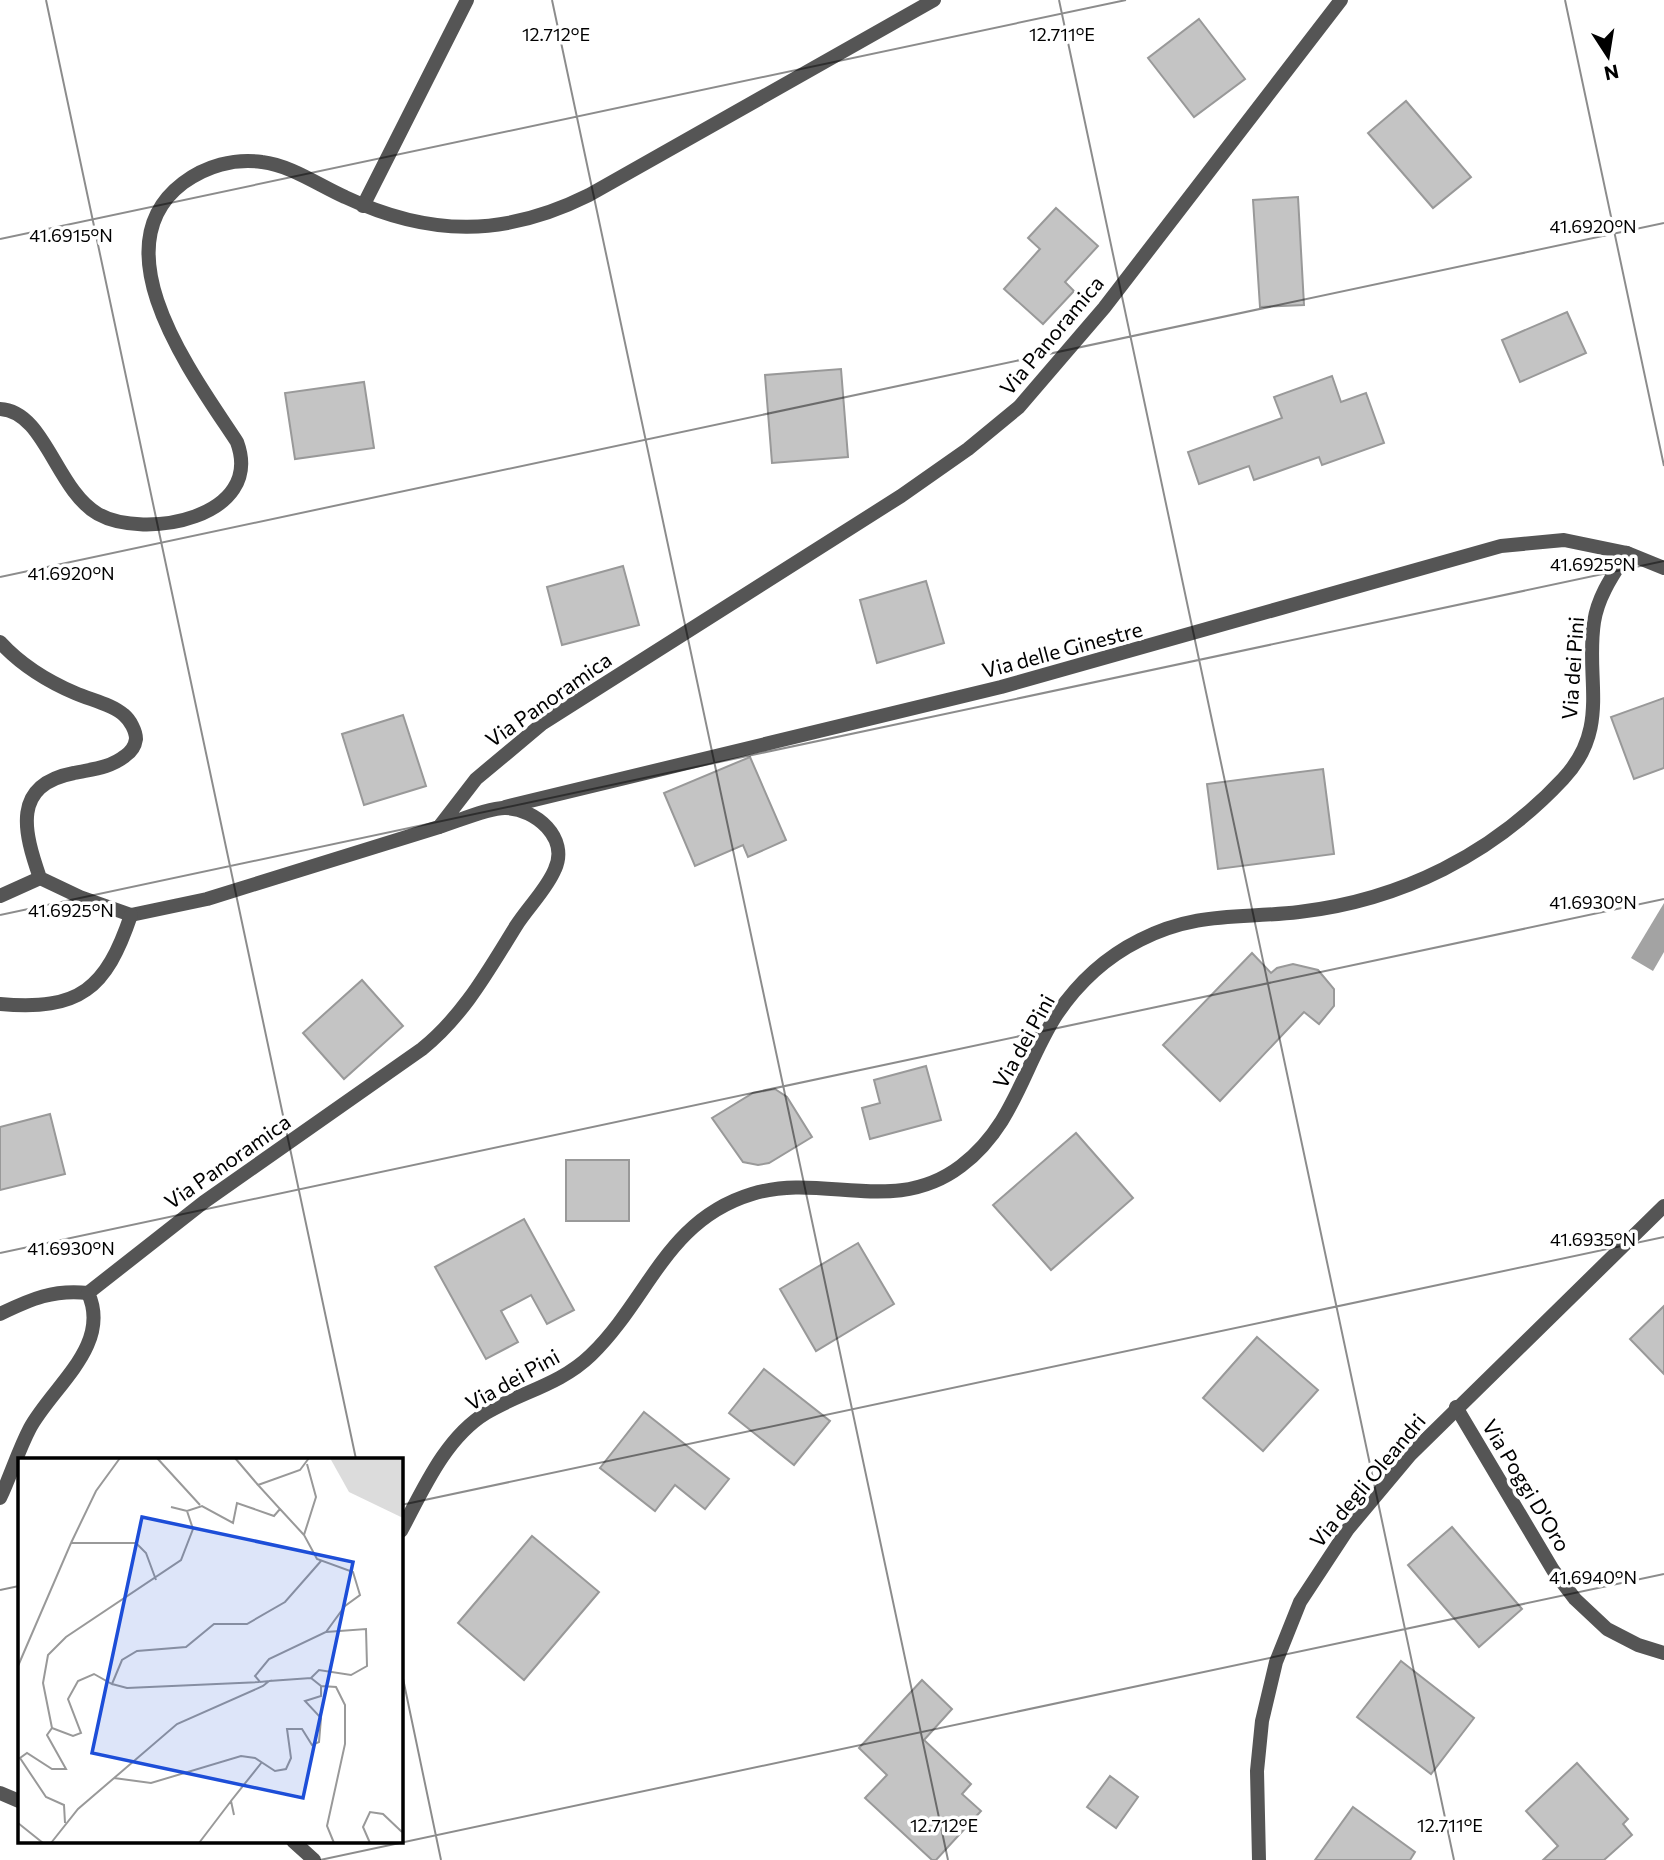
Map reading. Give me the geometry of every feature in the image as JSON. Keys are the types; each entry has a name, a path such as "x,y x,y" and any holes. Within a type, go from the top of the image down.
{"street":[{"path":"363,206 467,0"},
{"path":"0,409 16,412 32,424 70,488 100,515 117,521 153,523 197,514 222,503 239,484 242,455 237,442 176,347 157,302 149,267 151,238 159,212 171,193 189,178 214,166 241,160 266,162 363,206 422,225 456,228 508,225 550,213 601,188 934,0"},
{"name":"Via Panoramica","path":"439,827 476,779 536,728 901,496 976,443 1018,407 1083,335 1341,0"},
{"name":"Via delle Ginestre","path":"505,807 1015,684 1501,547 1564,540 1627,553"},
{"path":"1627,553 1664,568"},
{"name":"Via dei Pini","path":"402,1529 433,1472 470,1426 496,1408 556,1381 586,1360 614,1331 672,1248 685,1233 716,1209 755,1193 771,1190 820,1189 876,1194 913,1188 950,1174 966,1162 990,1137 1012,1104 1057,1014 1088,976 1123,950 1171,927 1205,918 1309,911 1376,895 1440,872 1504,833 1566,776 1583,748 1594,706 1593,627 1597,607 1627,553"},
{"path":"0,642 39,674 124,714 134,728 136,739 132,750 124,758 109,765 54,779 36,790 29,801 27,833 40,878 80,897 131,915 207,899 505,807"},
{"name":"Via Panoramica","path":"88,1293 194,1209 410,1059 449,1025 474,994 527,909 550,878 559,858 554,834 545,825 505,807"},
{"path":"0,896 40,878"},
{"path":"0,1004 48,1005 82,995 99,980 117,954 131,915"},
{"name":"Via degli Oleandri","path":"1258,1860 1257,1771 1262,1721 1276,1662 1300,1602 1348,1529 1410,1455 1664,1206"},
{"path":"0,1314 43,1294 59,1291 88,1293 96,1321 93,1334 78,1362 30,1427 0,1498"},
{"name":"Via Poggi D'Oro","path":"1456,1407 1553,1570 1575,1600 1590,1616 1617,1634 1638,1646 1664,1653"},
{"path":"0,1793 18,1801"},
{"path":"294,1842 314,1860"}],"shaded area":[{"path":"1664,903 1664,952 1653,971 1631,958"}],"building":[{"path":"1199,19 1245,79 1194,117 1148,58"},
{"path":"1406,101 1471,177 1433,208 1368,133"},
{"path":"1298,197 1304,305 1260,307 1253,200"},
{"path":"1056,208 1098,246 1065,282 1074,291 1043,324 1004,289 1040,249 1028,238"},
{"path":"1567,312 1586,353 1520,382 1502,340"},
{"path":"841,369 848,457 772,463 765,375"},
{"path":"1332,376 1341,402 1366,393 1384,443 1322,465 1319,457 1254,480 1249,466 1199,484 1188,452 1282,418 1274,397"},
{"path":"364,382 374,448 295,459 285,393"},
{"path":"623,566 639,625 562,645 547,587"},
{"path":"926,581 944,643 877,663 860,600"},
{"path":"1664,698 1664,768 1634,779 1611,717"},
{"path":"403,715 426,786 364,805 342,734"},
{"path":"750,757 786,840 748,857 743,845 695,866 664,793"},
{"path":"1323,769 1334,854 1218,869 1207,784"},
{"path":"1252,953 1271,973 1277,968 1293,964 1318,970 1334,989 1334,1006 1319,1024 1304,1012 1220,1101 1163,1045"},
{"path":"362,980 403,1026 344,1079 303,1033"},
{"path":"926,1066 941,1120 870,1139 862,1108 880,1103 874,1080"},
{"path":"775,1089 787,1097 812,1137 769,1163 758,1165 743,1162 712,1118 753,1093"},
{"path":"50,1114 65,1174 0,1190 0,1127"},
{"path":"1076,1133 1133,1198 1051,1270 993,1205"},
{"path":"566,1160 629,1160 629,1221 566,1221"},
{"path":"524,1219 574,1310 547,1324 531,1295 501,1311 518,1342 486,1359 435,1267"},
{"path":"858,1243 894,1304 816,1351 780,1289"},
{"path":"1664,1306 1664,1374 1630,1339"},
{"path":"1257,1337 1318,1390 1263,1451 1203,1398"},
{"path":"764,1369 830,1421 794,1465 729,1413"},
{"path":"644,1412 729,1479 705,1509 675,1485 655,1511 600,1468"},
{"path":"1452,1527 1522,1609 1479,1647 1408,1565"},
{"path":"532,1536 599,1592 524,1680 458,1623"},
{"path":"1401,1661 1474,1718 1431,1774 1357,1717"},
{"path":"922,1680 952,1709 924,1740 971,1784 962,1794 981,1811 936,1860 932,1860 865,1798 887,1775 859,1748"},
{"path":"1577,1763 1628,1819 1623,1824 1632,1835 1604,1860 1543,1860 1558,1846 1526,1811"},
{"path":"1110,1776 1138,1797 1116,1828 1087,1807"},
{"path":"1353,1807 1415,1852 1410,1860 1315,1860"}]}
